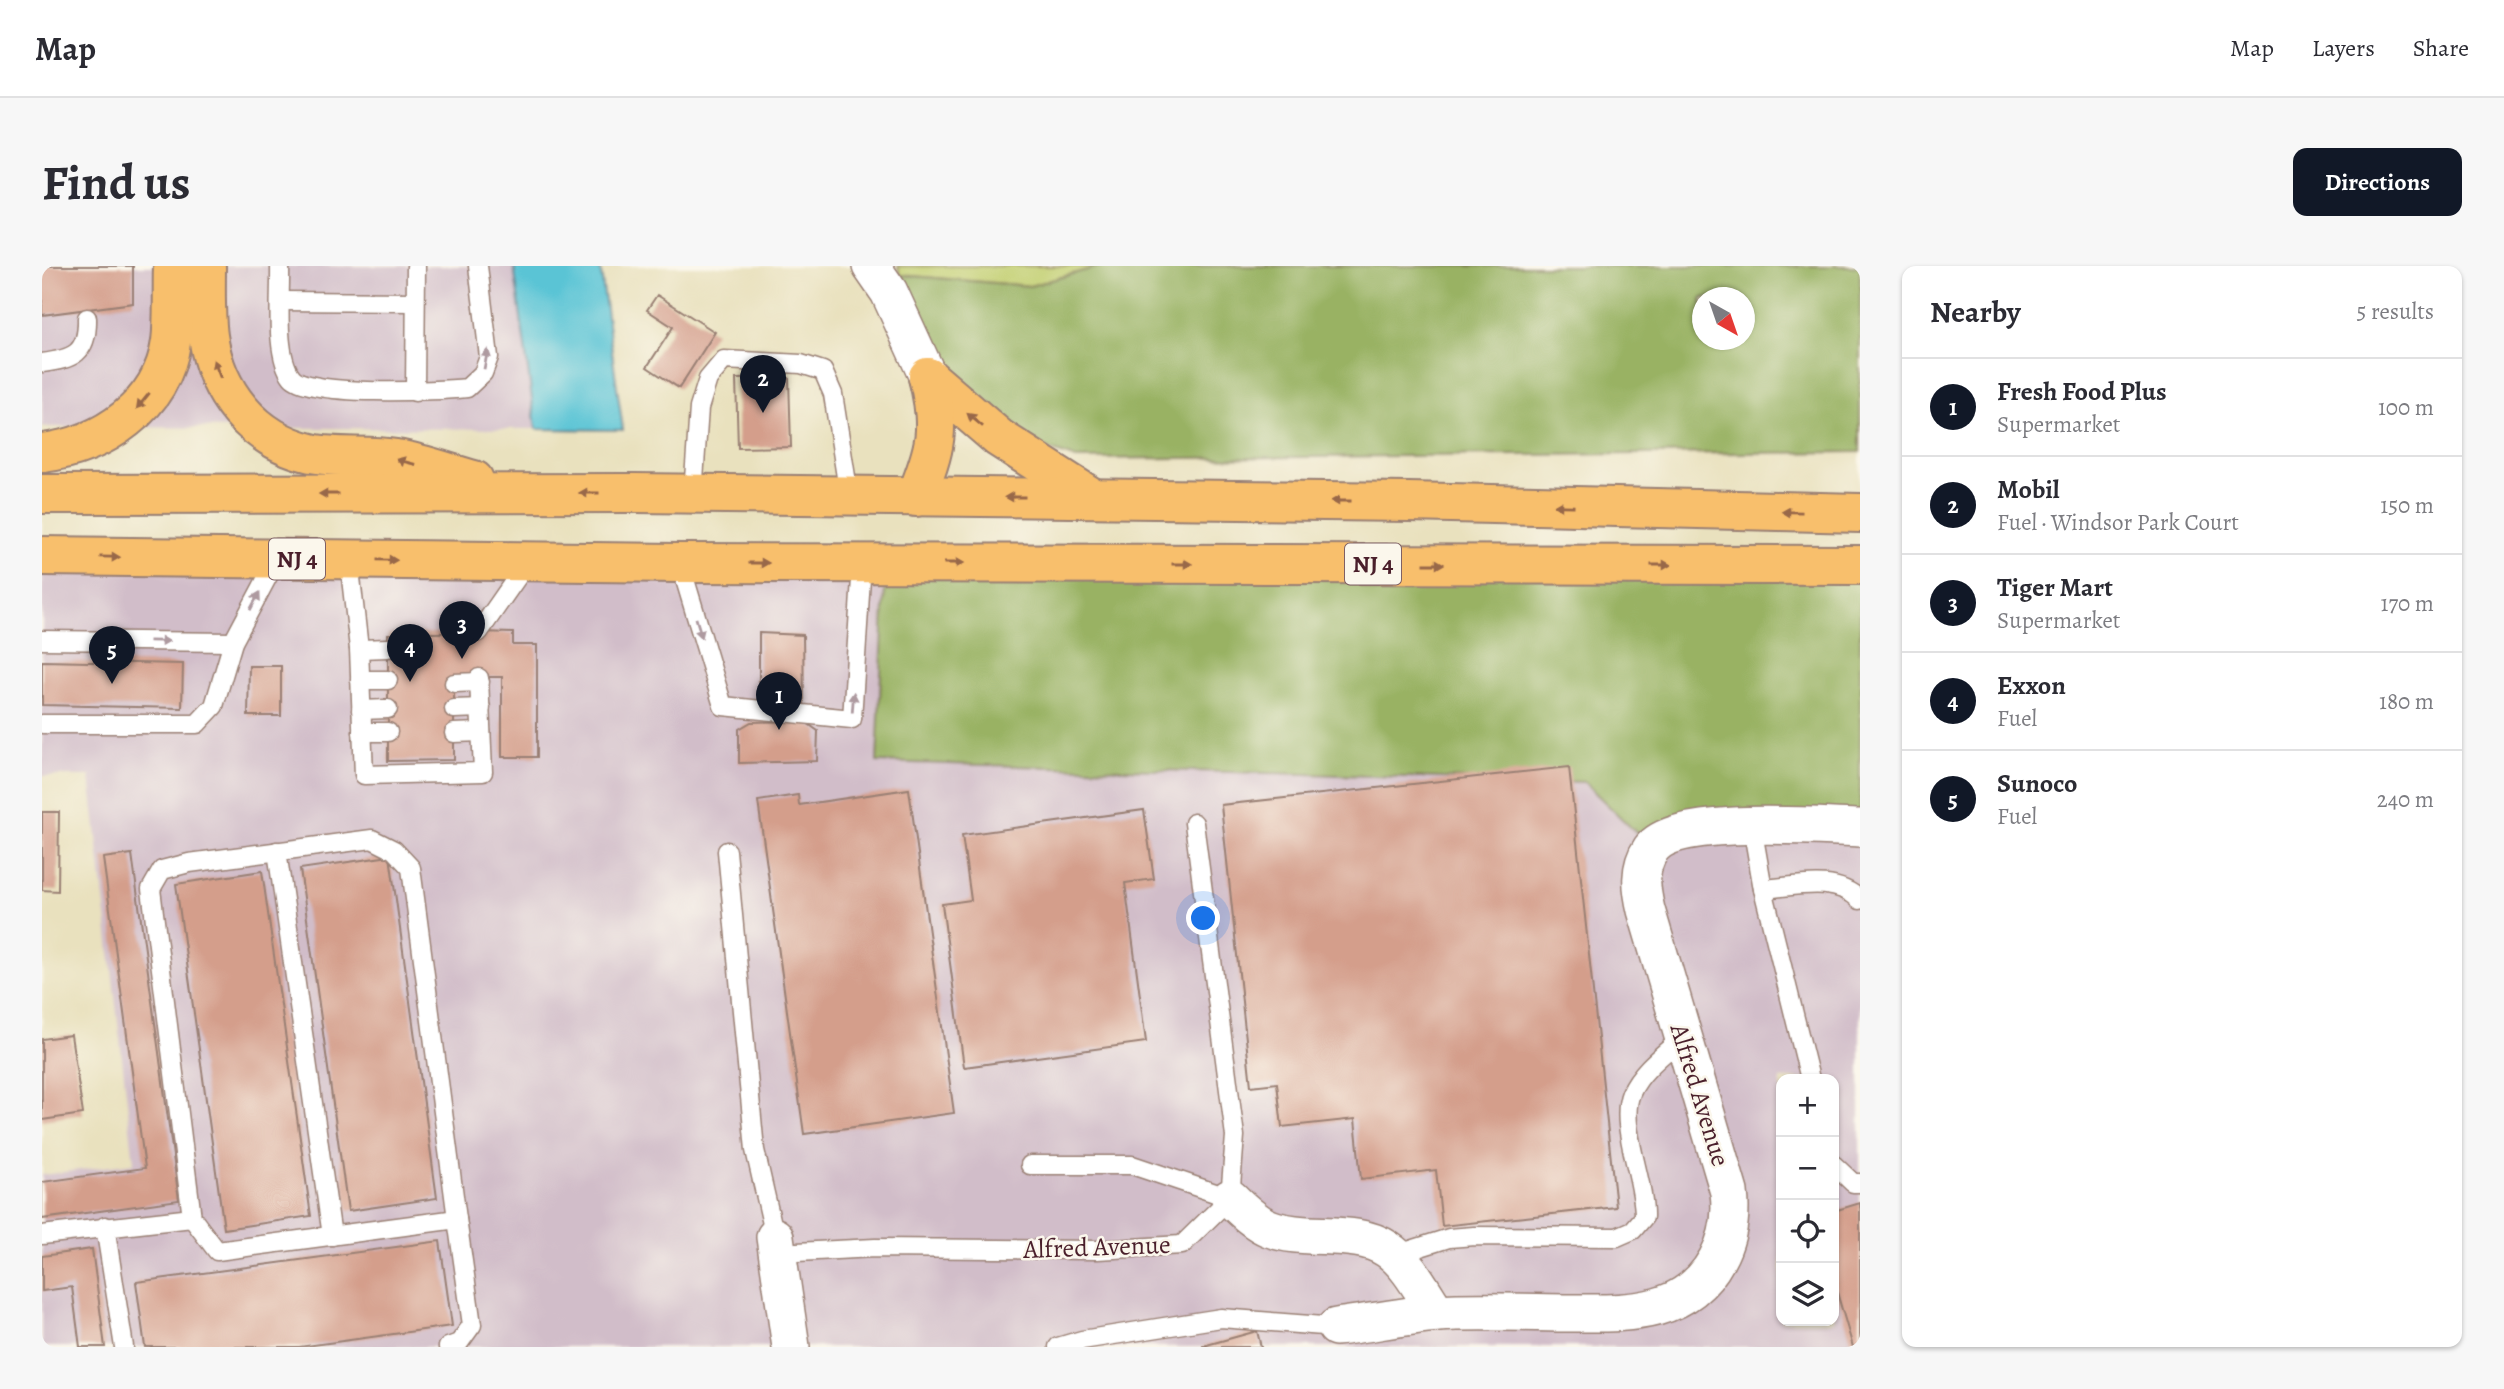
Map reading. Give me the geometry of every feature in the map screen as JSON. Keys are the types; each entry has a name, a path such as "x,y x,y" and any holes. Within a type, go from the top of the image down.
{"highway":[{"path":"42,453 65,450 96,439 126,420 146,398 161,373 171,343 173,266"},
{"path":"206,266 206,318 212,354 226,390 245,417 255,426 280,441 308,452 396,458 532,493"},
{"path":"916,497 935,439 936,416 928,377"},
{"path":"928,377 999,438 1093,498"},
{"path":"42,494 634,493 1409,502 1860,513"},
{"name":"NJ 4","path":"42,556 680,563 1860,565"}],"street":[{"path":"871,266 889,292 928,377"},
{"name":"Alfred Avenue","path":"1336,1327 1437,1313 1627,1313 1661,1306 1679,1298 1706,1278 1724,1245 1731,1209 1729,1192 1642,891 1643,865 1652,848 1674,834 1692,829 1860,828"},
{"path":"1230,1198 1250,1216 1268,1227 1287,1233 1367,1241 1387,1248 1437,1313"},
{"path":"776,1245 791,1347"}],"lane":[{"path":"280,266 281,353 292,377 309,387 415,392 467,388 483,373 489,357 478,266"},
{"path":"415,266 415,392"},
{"path":"281,301 415,302"},
{"path":"42,363 68,360 75,355 84,342 87,318"},
{"path":"693,494 699,408 708,379 724,360 801,363 823,372 833,394 849,496"},
{"path":"42,724 197,724 214,706 233,642 277,559"},
{"path":"349,560 359,649 364,775 483,772 479,680 454,682"},
{"path":"479,632 540,562"},
{"path":"680,563 723,706 852,719 862,563"},
{"path":"42,640 233,642"},
{"path":"359,649 388,648"},
{"path":"360,680 388,680"},
{"path":"454,709 481,708"},
{"path":"361,709 388,709"},
{"path":"362,732 388,733"},
{"path":"454,733 481,732"},
{"path":"1030,1165 1132,1165 1230,1198 1235,1136 1194,824"},
{"path":"1752,827 1763,889 1809,1074"},
{"path":"449,1347 459,1343 472,1325 411,868 394,850 372,839 189,863 162,870 151,889 192,1218 217,1251 457,1219"},
{"path":"727,850 755,1150 776,1245"},
{"path":"277,851 332,1236"},
{"path":"1763,889 1832,884 1851,891 1860,900"},
{"path":"1395,1255 1449,1238 1617,1237 1633,1230 1644,1216 1644,1201 1628,1125 1631,1093 1649,1067 1683,1037"},
{"path":"1839,1170 1853,1183 1860,1183"},
{"name":"Alfred Avenue","path":"776,1245 1097,1250 1182,1245 1230,1198"},
{"path":"42,1235 192,1218"},
{"path":"105,1226 124,1347"},
{"path":"1058,1347 1082,1340 1221,1318 1336,1327"}],"shaded area":[{"path":"42,266 514,266 536,429 42,427"},
{"path":"42,556 886,563 877,762 1584,782 1652,848 1860,828 1860,1347 42,1347 42,1175 134,1163 90,776 42,776"}],"green space":[{"path":"898,266 1101,266 1030,286 900,275"},
{"path":"1101,266 1860,266 1860,452 1076,459 1010,436 957,392 900,275 1030,286"},
{"path":"886,563 1860,565 1860,828 1652,848 1584,782 877,762"}],"water":[{"path":"514,266 600,266 623,430 536,429"}],"building":[{"path":"42,266 133,266 133,303 42,315"},
{"path":"657,295 715,332 679,388 647,367 673,327 647,310"},
{"path":"789,378 791,447 738,448 736,379"},
{"path":"513,633 513,645 537,645 537,757 502,757 502,677 454,677 454,760 388,761 388,634"},
{"path":"759,633 803,635 804,703 759,702"},
{"path":"42,661 183,664 182,708 42,705"},
{"path":"249,666 281,666 281,716 248,716"},
{"path":"804,721 818,731 817,761 739,763 739,729 751,722"},
{"path":"1569,767 1616,1207 1442,1226 1436,1170 1361,1179 1355,1119 1282,1127 1277,1083 1251,1086 1221,805"},
{"path":"909,789 954,1113 804,1134 758,801 798,795 799,805"},
{"path":"1144,810 1154,879 1125,883 1146,1042 964,1067 942,904 971,900 962,835"},
{"path":"42,812 59,812 58,891 42,890"},
{"path":"132,854 179,1200 42,1219 42,1182 145,1168 103,858"},
{"path":"390,856 437,1198 348,1211 300,869"},
{"path":"262,871 311,1216 224,1229 176,884"},
{"path":"71,1035 83,1114 42,1120 42,1039"},
{"path":"1860,1203 1860,1347 1853,1347 1839,1299 1839,1209"},
{"path":"440,1241 452,1326 299,1347 145,1347 136,1282"},
{"path":"92,1249 105,1347 80,1347 72,1287 42,1291 42,1256"},
{"path":"1257,1331 1261,1347 1203,1347 1203,1346"}],"place":[{"name":"Mobil","path":"763,413"},
{"name":"Tiger Mart","path":"462,659"},
{"name":"Exxon","path":"410,682"},
{"name":"Sunoco","path":"112,684"},
{"name":"Fresh Food Plus","path":"779,730"}]}
